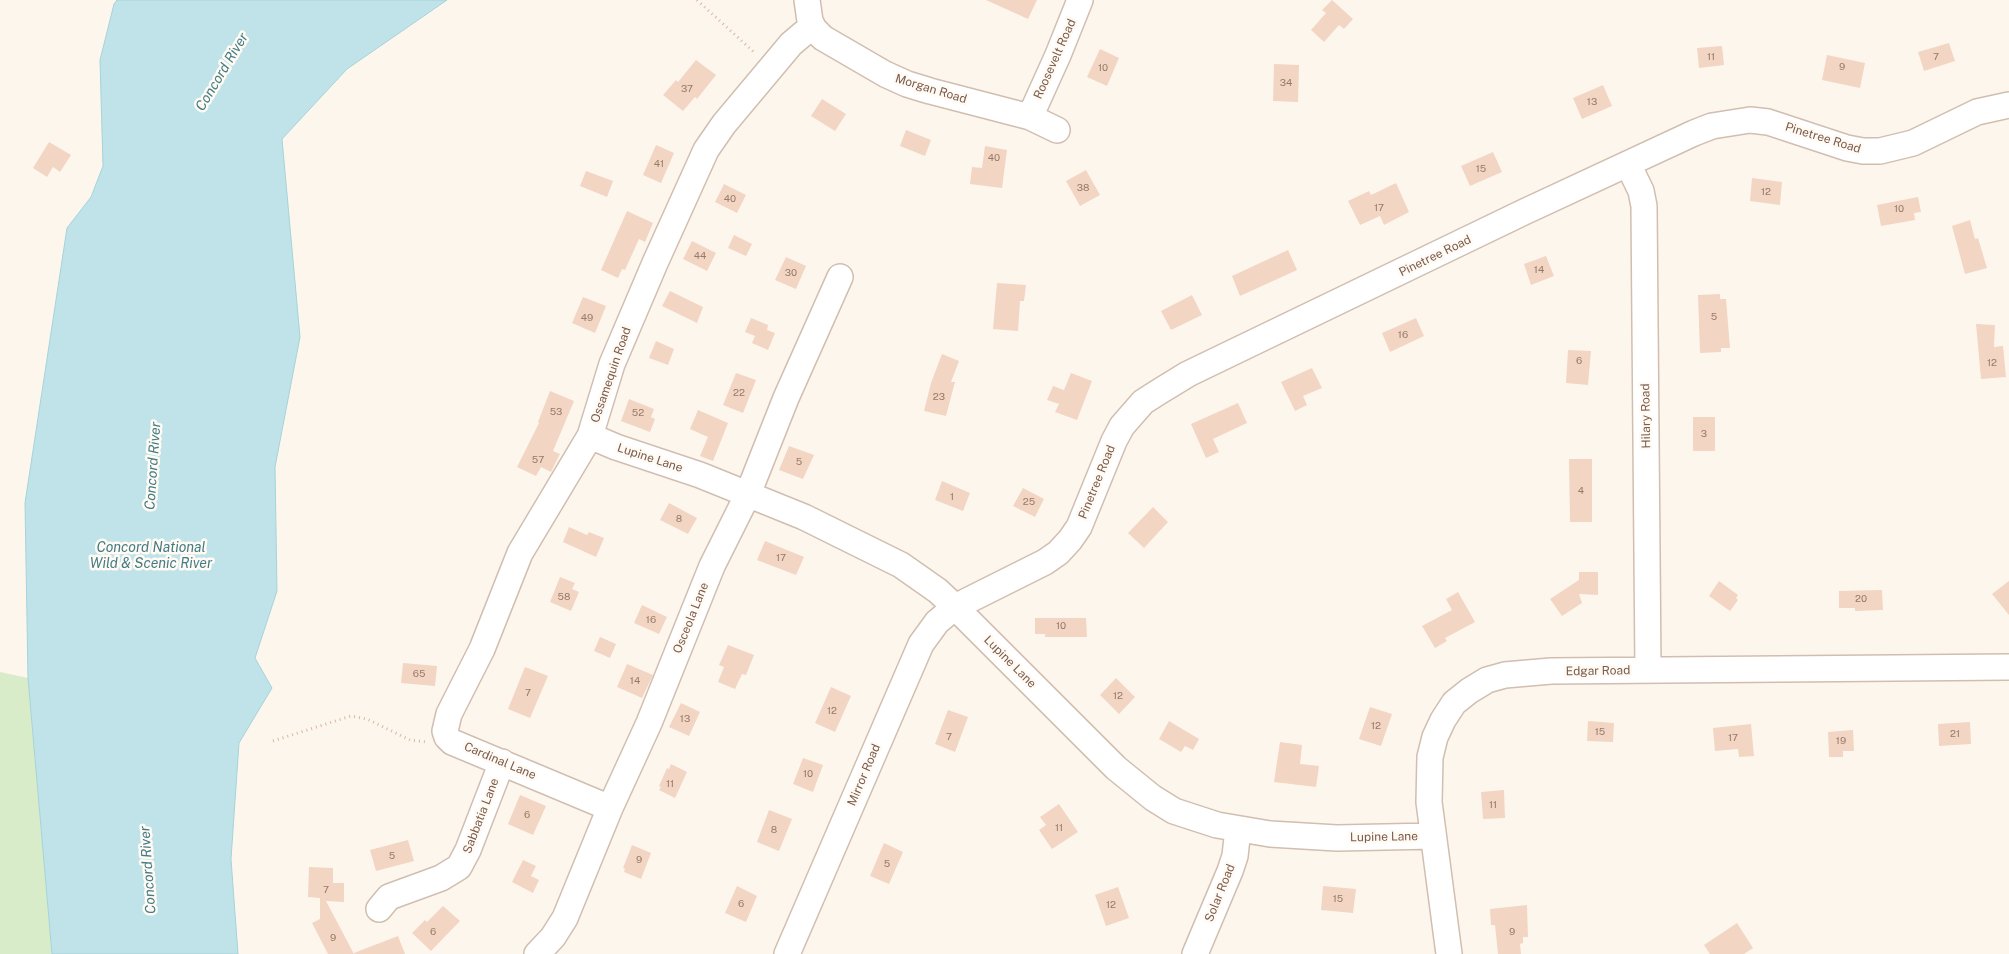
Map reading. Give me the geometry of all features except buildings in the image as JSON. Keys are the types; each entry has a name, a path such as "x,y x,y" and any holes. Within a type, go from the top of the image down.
{"street":[{"path":"807,0 807,10 814,29"},
{"name":"Roosevelt Road","path":"1030,117 1080,0"},
{"name":"Ossamequin Road","path":"452,742 446,737 445,731 449,714 482,649 511,571 530,534 590,436 612,364 699,164 720,130 772,67 798,38 814,29"},
{"name":"Morgan Road","path":"814,29 823,38 860,61 908,84 1030,117 1057,130"},
{"name":"Pinetree Road","path":"956,607 1045,562 1058,553 1079,527 1122,426 1143,402 1157,392 1197,370 1524,212 1694,133 1731,122 1750,120 1768,122 1847,148 1863,151 1880,151 1913,143 1977,112 2009,106"},
{"name":"Hilary Road","path":"1628,164 1641,191 1644,206 1648,670"},
{"name":"Osceola Lane","path":"537,954 553,937 565,918 610,808 649,723 712,566 748,494 786,398 840,277"},
{"name":"Lupine Lane","path":"590,436 748,494 821,524 893,560 919,577 956,607 1116,768 1153,798 1174,810 1195,819 1270,834 1337,838 1433,836"},
{"name":"Mirror Road","path":"787,954 921,644 937,622 956,607"},
{"name":"Edgar Road","path":"1449,954 1433,836 1428,780 1435,737 1443,720 1454,703 1487,680 1528,672 2009,667"},
{"name":"Cardinal Lane","path":"452,742 610,808"},
{"name":"Sabbatia Lane","path":"378,909 389,897 441,878 459,867 468,850 502,762"},
{"name":"Solar Road","path":"1195,954 1230,871 1236,850 1238,829"}],"path":[{"path":"697,0 746,46 772,67"},
{"name":"Cardinal Lane","path":"273,741 351,716 367,719 410,740 452,742"}],"green space":[{"path":"0,672 28,678 52,954 0,954"}],"water":[{"name":"Concord National Wild & Scenic River","path":"117,0 447,0 347,69 282,139 300,337 275,467 277,591 255,658 272,688 239,743 231,859 238,954 52,954 28,678 25,503 67,228 91,197 103,166 100,60 114,4"}],"water label":[{"name":"Concord River","path":"222,72"},
{"name":"Concord River","path":"153,466"},
{"name":"Concord River","path":"148,870"}]}
